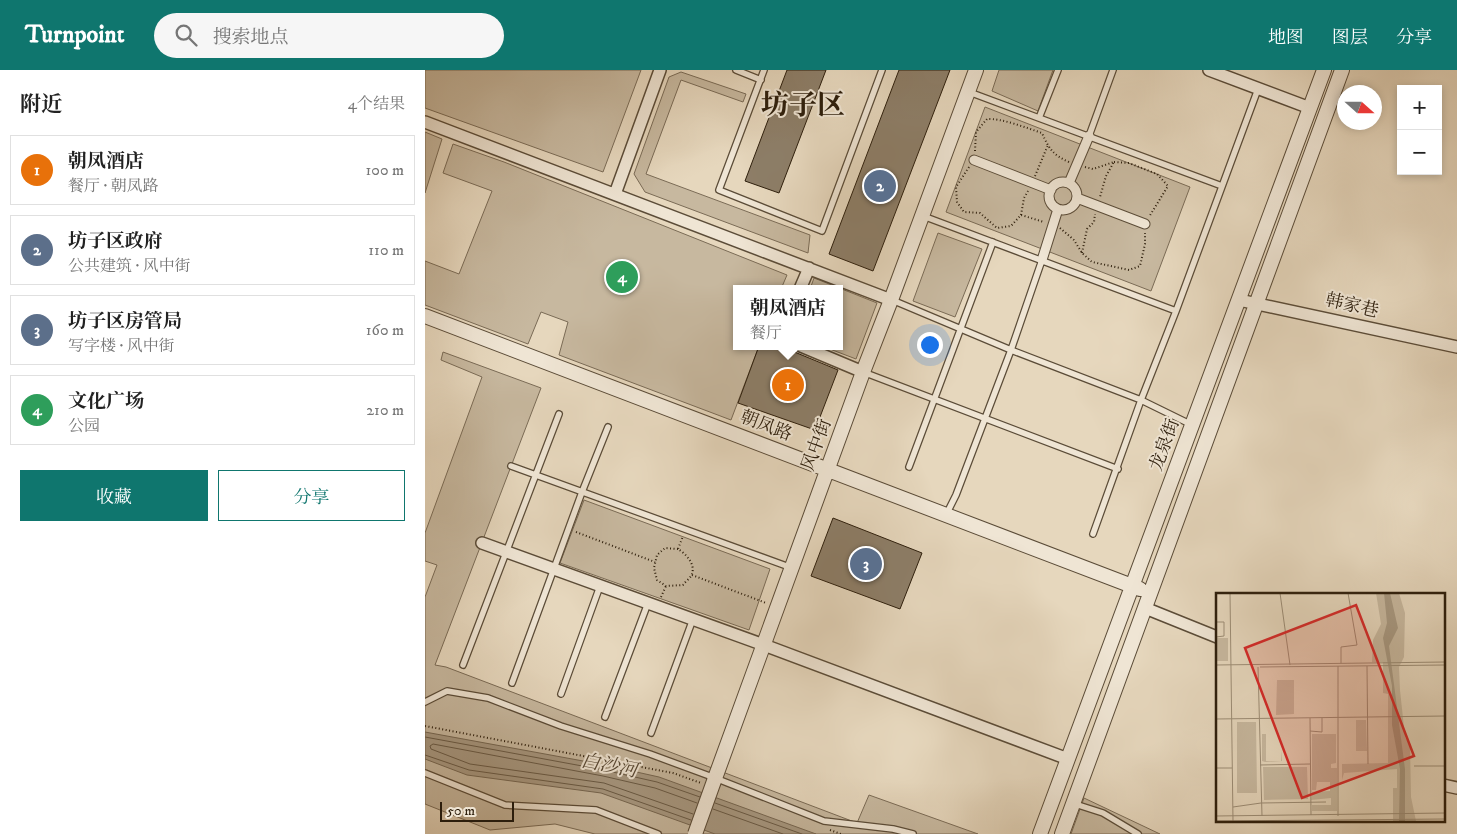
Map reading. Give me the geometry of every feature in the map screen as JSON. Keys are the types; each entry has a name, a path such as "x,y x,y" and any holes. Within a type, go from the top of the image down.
{"street":[{"path":"615,194 660,70"},
{"name":"风中街","path":"695,834 975,70"},
{"path":"1209,70 1310,108"},
{"name":"龙泉街","path":"1040,834 1324,70"},
{"name":"龙泉街","path":"1062,834 1342,70"},
{"path":"425,122 891,300"},
{"path":"1069,183 1089,136"},
{"path":"974,160 1051,190"},
{"path":"1061,182 1069,183 1075,190 1077,198 1070,208 1066,210 1058,209 1051,203 1049,194 1051,190 1061,182"},
{"path":"1077,198 1145,224"},
{"path":"1042,260 1058,209"},
{"path":"802,285 809,268"},
{"name":"韩家巷","path":"1239,300 1457,347"},
{"name":"朝凤路","path":"425,316 1150,592"},
{"path":"811,350 863,372"},
{"path":"481,543 764,645 1068,759"},
{"path":"1145,608 1216,638"},
{"path":"1444,785 1457,788"}],"lane":[{"path":"736,70 761,80"},
{"path":"764,70 719,190 821,231 882,70"},
{"path":"1039,118 1058,70"},
{"path":"1089,136 1113,70"},
{"path":"1093,534 1141,400 1258,89"},
{"path":"968,91 1222,186"},
{"path":"922,215 1176,311"},
{"path":"909,467 993,242"},
{"path":"946,515 1011,350 1042,260"},
{"path":"891,300 1011,350 1141,400 1192,425"},
{"path":"863,372 1118,468"},
{"path":"463,665 559,414"},
{"path":"512,683 582,492 609,427"},
{"path":"511,466 792,568"},
{"path":"561,694 600,586"},
{"path":"605,717 648,603"},
{"path":"651,733 693,619"},
{"path":"425,702 447,691 488,698 561,726 650,754 713,781 824,821 893,829 913,834"},
{"path":"425,773 505,805 596,810 658,834"},
{"path":"1073,803 1103,813 1138,834"}],"path":[{"path":"678,549 685,529"},
{"path":"572,531 655,562"},
{"path":"665,548 678,549 686,553 692,566 692,575 683,585 666,586 657,580 654,568 655,562 657,555 665,548"},
{"path":"692,575 778,607"},
{"path":"425,726 713,781"},
{"path":"824,828 841,834"}],"shaded area":[{"path":"425,70 641,70 603,172 425,108"},
{"path":"999,70 1053,70 1038,111 992,91"},
{"path":"681,72 746,94 743,102 681,80 646,174 810,235 808,253 645,192 634,174 669,77"},
{"path":"985,107 1190,187 1151,291 946,212"},
{"path":"425,132 442,139 425,193"},
{"path":"453,144 504,162 787,275 783,285 733,285 733,350 757,350 731,420 559,355 568,322 541,312 528,344 425,305 425,261 459,274 492,191 443,173"},
{"path":"938,233 982,249 955,317 913,301"},
{"path":"814,278 832,285 811,285"},
{"path":"843,290 877,303 856,359 832,350 843,350"},
{"path":"443,352 541,388 435,665 446,667 857,823 869,795 978,834 595,834 555,824 490,830 425,804 425,597 437,565 425,561 425,533 482,377 441,360"},
{"path":"584,500 770,569 749,630 560,563"},
{"path":"1084,798 1160,834 1071,834"}],"water":[{"name":"白沙河","path":"425,732 605,765 659,777 816,834 715,834 601,793 467,775 425,759"}],"building":[{"path":"787,70 826,70 779,193 745,181"},
{"path":"899,70 950,70 873,271 829,254"},
{"path":"758,350 790,350 838,370 815,430 738,403"},
{"path":"833,518 922,553 900,609 811,576"}],"place":[{"name":"坊子区政府","path":"880,186"},
{"name":"文化广场","path":"622,277"},
{"name":"朝凤酒店","path":"788,385"},
{"name":"坊子区房管局","path":"866,564"}],"district":[{"name":"坊子区","path":"803,105"}]}
